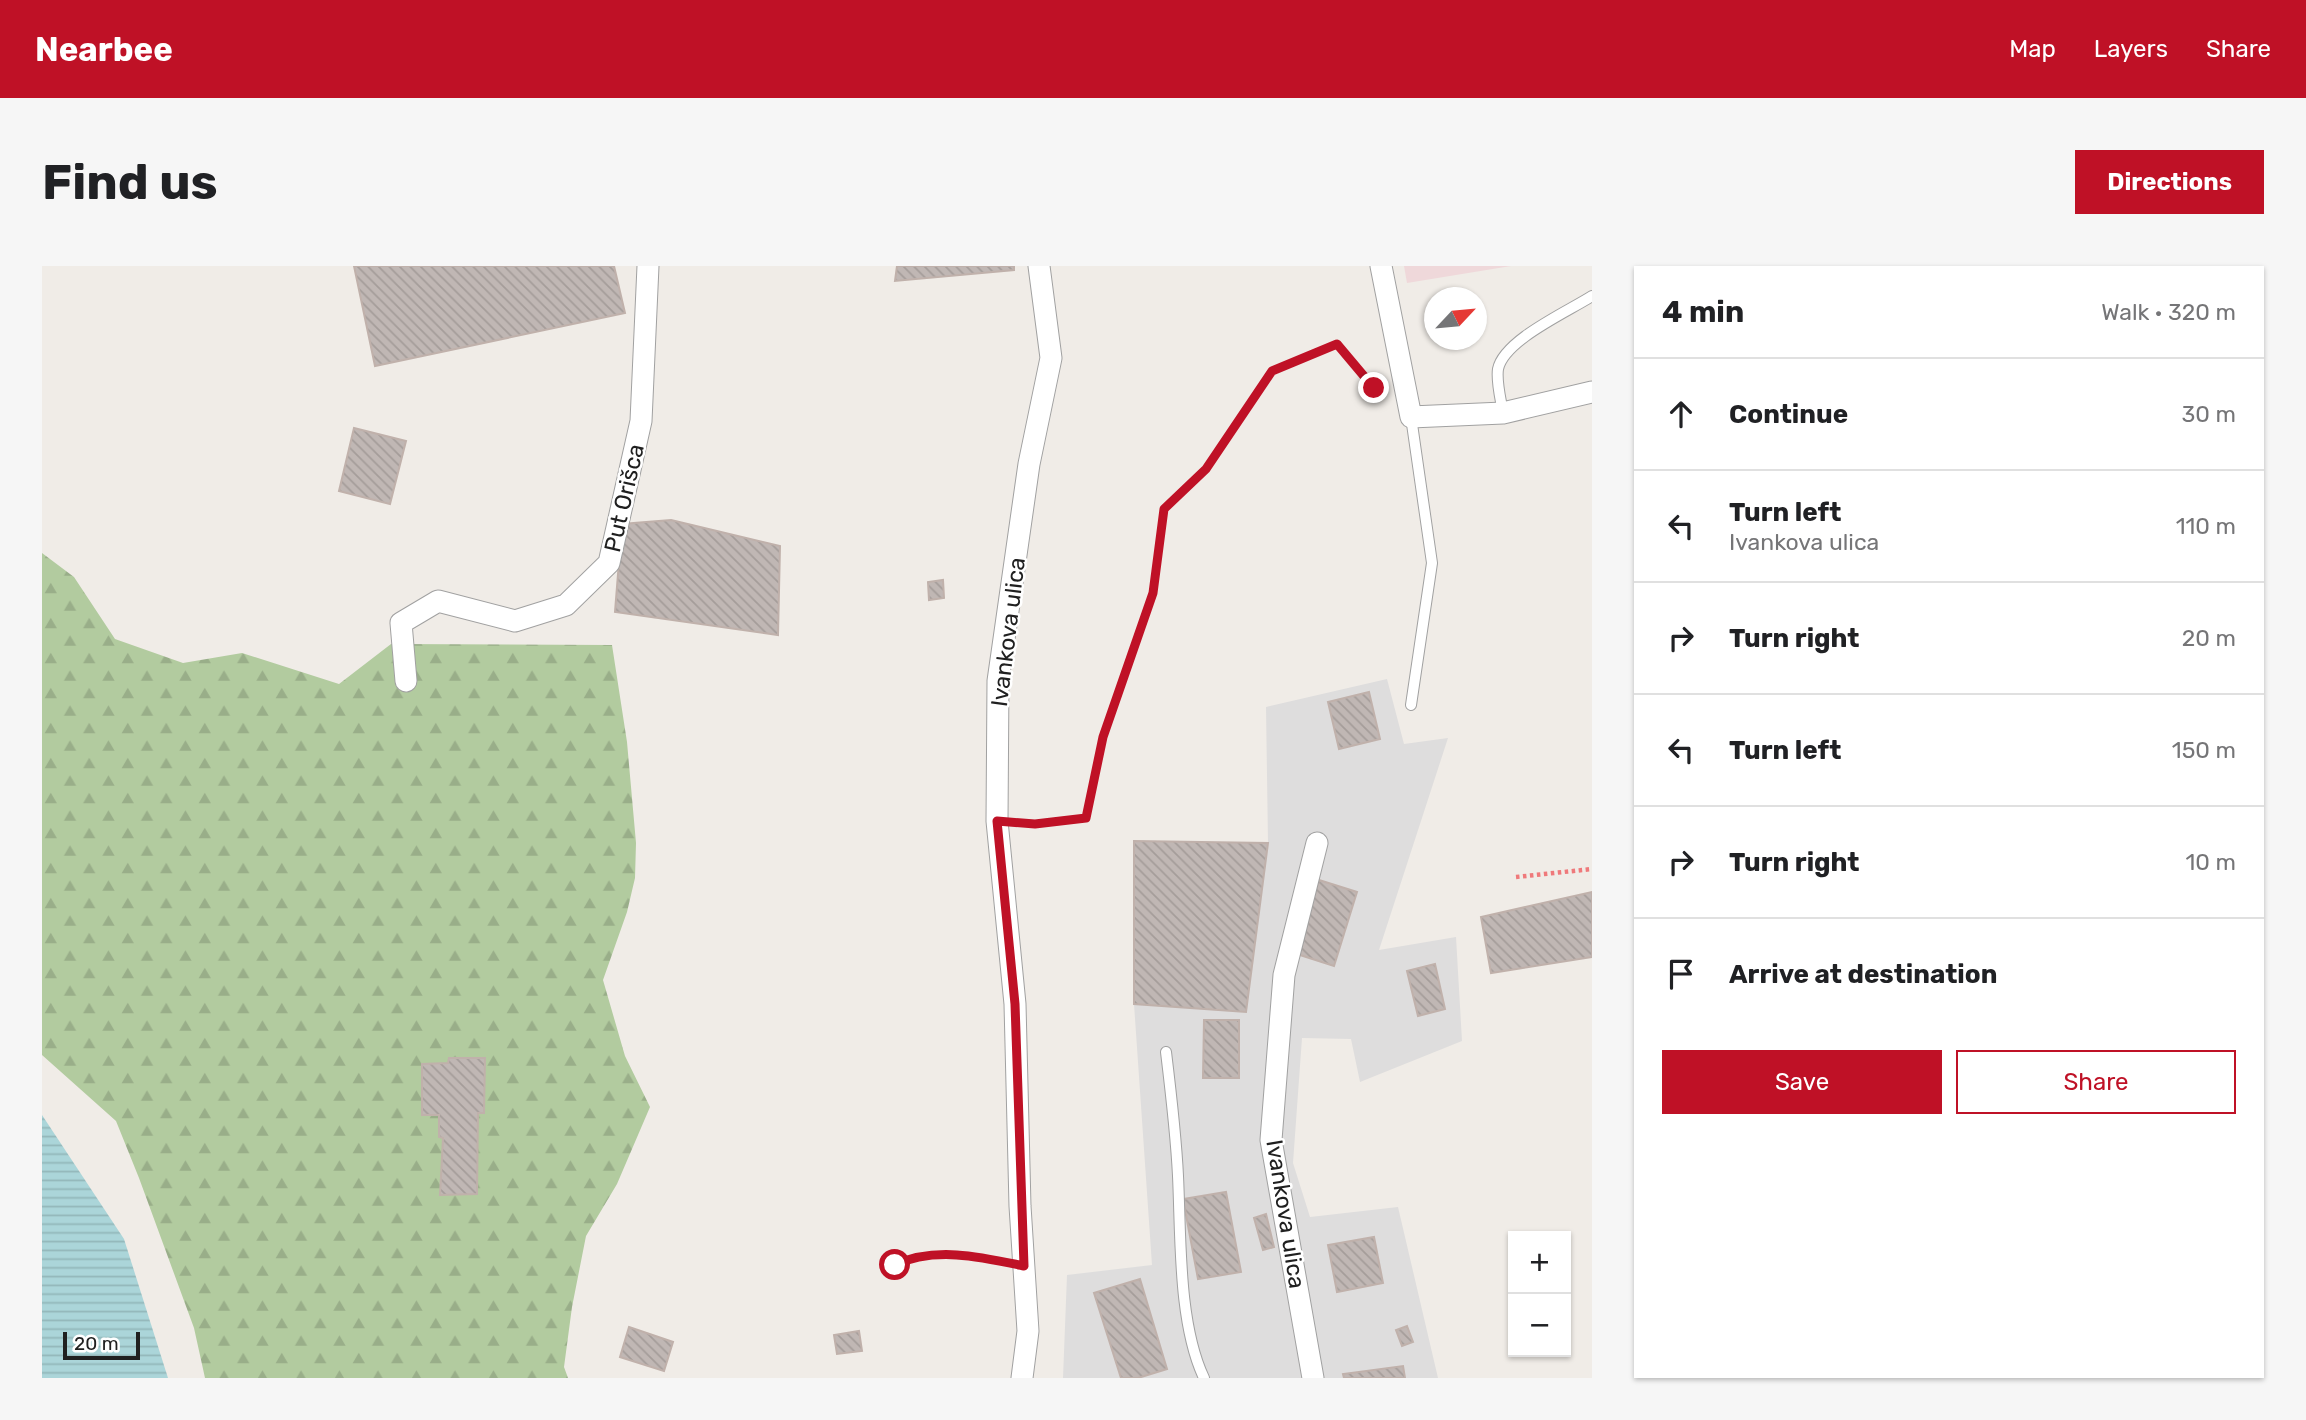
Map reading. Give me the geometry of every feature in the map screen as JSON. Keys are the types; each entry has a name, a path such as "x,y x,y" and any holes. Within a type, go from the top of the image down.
{"street":[{"name":"Put Orišca","path":"406,681 401,623 438,601 515,621 566,605 609,563 641,421 648,266"},
{"name":"Ivankova ulica","path":"1023,1378 1028,1331 1015,1004 997,821 998,681 1029,464 1051,358 1039,266"},
{"path":"1381,266 1411,417 1503,413 1592,392"},
{"name":"Ivankova ulica","path":"1313,1378 1271,1140 1284,975 1317,843"}],"lane":[{"path":"1503,413 1497,372 1502,356 1528,334 1592,296"},
{"path":"1411,417 1432,563 1411,705"},
{"path":"1166,1052 1177,1147 1184,1293 1195,1358 1204,1378"}],"path":[{"path":"997,821 1035,824 1086,818 1103,737 1153,593 1164,509 1206,469 1272,371 1337,344 1374,388 1411,417"},
{"path":"1516,877 1592,869"},
{"path":"895,1265 910,1258 943,1255 981,1257 1024,1266"}],"shaded area":[{"path":"1404,266 1511,266 1407,283"},
{"path":"1387,679 1404,744 1448,738 1379,950 1456,937 1462,1041 1360,1082 1351,1039 1302,1038 1293,1163 1310,1217 1398,1207 1438,1378 1063,1378 1067,1275 1152,1265 1134,1004 1246,1012 1268,843 1266,707"}],"green space":[{"path":"42,553 74,577 115,639 183,663 242,653 339,684 391,644 612,645 627,742 636,843 635,878 627,912 603,980 625,1056 650,1107 617,1184 586,1236 564,1367 568,1378 205,1378 194,1328 116,1121 42,1055"}],"water":[{"path":"42,1115 124,1239 168,1378 42,1378"}],"building":[{"path":"354,266 614,266 625,313 375,366"},
{"path":"897,266 1014,266 1014,270 895,281"},
{"path":"354,428 406,441 390,504 339,491"},
{"path":"671,520 780,546 778,635 615,612 622,524"},
{"path":"943,580 944,598 929,600 928,582"},
{"path":"1369,692 1380,739 1339,749 1328,702"},
{"path":"1134,841 1268,843 1246,1012 1134,1004"},
{"path":"1319,880 1357,892 1334,966 1297,954"},
{"path":"1592,892 1592,957 1491,973 1481,917"},
{"path":"1435,964 1445,1009 1418,1016 1407,971"},
{"path":"1204,1020 1239,1020 1239,1078 1203,1078"},
{"path":"449,1058 485,1058 484,1113 478,1113 477,1194 440,1195 443,1138 439,1137 439,1115 422,1115 422,1064 448,1063"},
{"path":"1226,1192 1241,1272 1198,1279 1183,1199"},
{"path":"1266,1214 1274,1247 1263,1250 1254,1218"},
{"path":"1374,1237 1383,1283 1337,1292 1328,1245"},
{"path":"1140,1279 1167,1369 1138,1378 1121,1378 1094,1293"},
{"path":"1407,1326 1413,1342 1402,1346 1396,1330"},
{"path":"629,1327 673,1342 664,1371 620,1357"},
{"path":"859,1331 862,1351 837,1354 834,1335"},
{"path":"1403,1366 1405,1378 1344,1378 1343,1374"}],"route":[{"path":"895,1265 910,1258 943,1255 981,1257 1024,1266 1015,1004 997,821 1035,824 1086,818 1103,737 1153,593 1164,509 1206,469 1272,371 1337,344 1374,388"}]}
